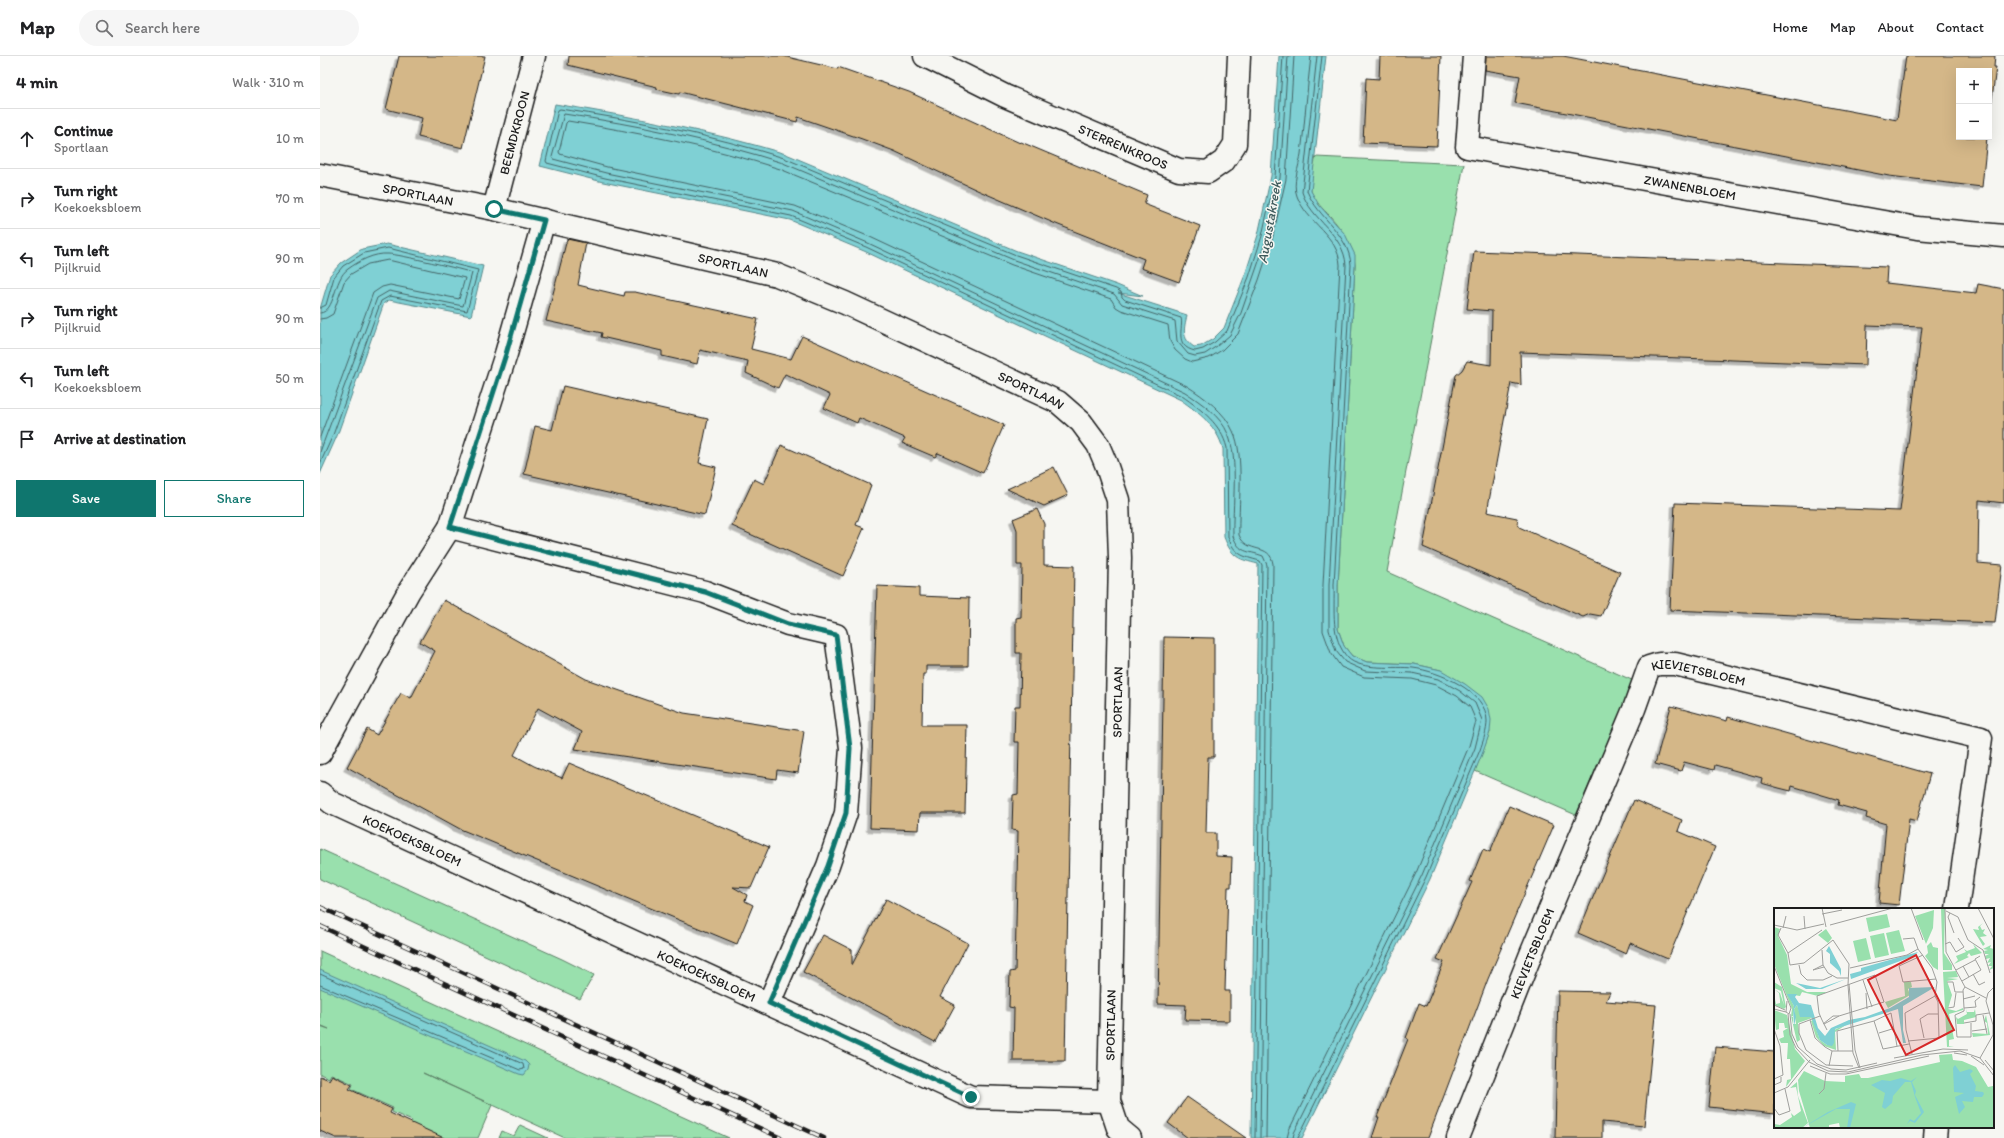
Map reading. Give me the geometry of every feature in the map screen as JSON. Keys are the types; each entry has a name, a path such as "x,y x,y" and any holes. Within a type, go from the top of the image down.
{"street":[{"name":"BEEMDKROON","path":"494,209 534,56"},
{"name":"STERRENKROOS","path":"925,56 1005,96 1179,170 1208,172 1224,161 1235,144 1239,56"},
{"name":"ZWANENBLOEM","path":"1474,56 1467,147 1917,228 2004,236"},
{"name":"SPORTLAAN","path":"320,175 494,209 776,275 853,307 1058,402 1081,422 1098,445 1118,500 1120,558 1109,1101 1118,1128 1130,1138"},
{"path":"320,753 409,591 450,527 506,354 544,220"},
{"path":"450,527 705,592 788,624 836,635 850,748 846,813 828,866 769,1003"},
{"name":"KIEVIETSBLOEM","path":"1458,1138 1531,954 1634,708 1649,667 1659,664 1675,664 1981,738 1957,908"},
{"name":"KOEKOEKSBLOEM","path":"320,793 340,807 971,1097 1109,1101"},
{"path":"1935,1138 1936,1128"}],"green space":[{"path":"1316,157 1464,164 1387,572 1634,681 1576,815 1475,771 1490,732 1441,670 1414,664 1367,662 1352,656 1344,646 1338,629 1338,586 1355,265 1352,251 1347,239 1312,195 1311,178"},
{"path":"320,849 594,975 580,999 320,879"},
{"path":"320,951 729,1138 565,1138 423,1073 492,1105 478,1138 422,1138 407,1131 412,1121 392,1112 393,1108 351,1089 353,1084 331,1074 329,1078 320,1074 320,1026 329,1029 320,1025"},
{"path":"520,1125 548,1138 499,1138 502,1131 514,1136"}],"water":[{"name":"Augustakreek","path":"1279,56 1326,56 1311,191 1319,205 1345,234 1355,255 1338,586 1338,629 1344,646 1352,656 1367,662 1414,664 1441,670 1465,684 1482,697 1489,709 1491,720 1490,732 1483,752 1430,879 1302,1138 1251,1138 1258,564 1241,559 1233,553 1224,537 1223,449 1212,427 1201,415 1181,400 864,251 790,220 603,182 540,166 555,104 672,125 729,138 786,154 1017,251 1117,285 1143,296 1118,293 1187,315 1184,329 1185,337 1194,347 1201,346 1213,339 1224,328 1245,275 1258,235 1271,176"},
{"path":"387,244 483,266 471,316 389,300 384,303 337,436 320,474 320,309 330,275 341,263 362,249"},
{"path":"320,970 525,1061 529,1065 528,1070 524,1075 519,1074 320,988"}],"building":[{"path":"399,56 485,56 463,148 418,137 422,118 386,109"},
{"path":"569,56 783,56 838,69 838,67 909,92 1020,143 1021,142 1147,195 1144,204 1200,226 1179,282 1141,268 1144,259 1056,224 977,190 894,151 862,139 798,117 797,122 680,92 679,94 656,89 657,87 568,65"},
{"path":"1380,56 1441,56 1437,146 1363,143 1366,78 1379,79"},
{"path":"1486,56 1563,56 1897,120 1906,56 1995,56 1994,67 1996,67 1992,99 1992,68 1956,68 1956,140 1987,140 1982,187 1889,176 1515,103 1520,76 1485,70"},
{"path":"567,239 586,243 578,285 624,296 625,292 635,292 758,319 751,349 791,359 802,336 1004,425 983,473 938,453 935,457 902,443 905,438 859,418 857,423 824,408 830,395 785,374 778,388 746,373 748,361 700,350 697,364 662,356 662,351 601,337 602,333 546,321"},
{"path":"1474,251 1887,267 1886,283 1976,293 1978,284 2004,289 2004,503 1979,500 1978,563 2002,565 1995,623 1670,610 1675,503 1900,511 1922,327 1867,325 1866,365 1520,352 1521,385 1511,383 1487,512 1517,518 1519,527 1620,572 1601,616 1590,614 1583,617 1423,547 1456,375 1462,370 1467,361 1491,365 1492,311 1467,309"},
{"path":"563,386 708,419 699,463 716,467 705,515 524,474 535,426 552,430"},
{"path":"781,445 871,485 856,525 864,528 843,576 732,526 754,479 764,484"},
{"path":"1054,467 1068,495 1044,506 1007,489"},
{"path":"1037,509 1044,524 1044,565 1074,566 1065,1061 1013,1061 1014,1008 1009,1007 1010,972 1015,971 1018,831 1012,830 1013,795 1018,794 1019,742 1014,742 1015,706 1020,706 1021,653 1016,653 1016,618 1021,617 1022,565 1017,565 1017,530 1013,519"},
{"path":"877,586 919,588 919,596 969,598 968,666 926,666 926,674 923,674 922,725 967,725 965,813 920,813 919,830 870,828"},
{"path":"444,600 586,679 684,713 804,731 798,773 777,770 776,779 575,749 582,732 538,708 514,755 534,766 562,778 569,763 769,847 751,888 733,887 747,895 745,901 753,905 737,944 460,829 347,767 367,729 377,735 401,693 411,698 435,651 420,642"},
{"path":"1164,637 1214,638 1214,757 1208,757 1206,833 1216,833 1216,856 1232,857 1231,887 1228,887 1225,991 1230,991 1230,1021 1185,1020 1186,1005 1158,1004"},
{"path":"1671,706 1727,721 1728,717 1930,774 1917,821 1909,819 1899,905 1879,903 1886,824 1866,818 1867,813 1838,805 1839,800 1792,786 1791,791 1761,783 1762,778 1715,765 1714,770 1684,762 1681,771 1655,764"},
{"path":"1634,800 1682,820 1678,831 1715,847 1668,959 1630,943 1626,954 1578,933"},
{"path":"1509,806 1554,825 1488,979 1428,1138 1372,1138 1379,1117 1377,1117 1408,1039 1406,1038 1419,1003 1426,1006 1444,962 1437,959 1472,882 1470,881 1483,849 1490,852"},
{"path":"886,899 968,943 940,997 955,1005 935,1042 803,972 823,935 852,950 852,965"},
{"path":"1558,991 1610,992 1606,1001 1656,1005 1644,1126 1602,1122 1602,1138 1555,1138"},
{"path":"1715,1047 1774,1052 1774,1114 1709,1107"},
{"path":"332,1075 352,1085 349,1089 392,1109 390,1113 444,1138 336,1138 320,1131 320,1076 329,1080"},
{"path":"1187,1097 1246,1138 1188,1138 1168,1123"}],"railway":[{"path":"320,907 824,1138"},
{"path":"320,926 781,1138"}],"route":[{"path":"494,209 544,220 506,354 450,527 705,592 788,624 836,635 850,748 846,813 828,866 769,1003 971,1097"}]}
